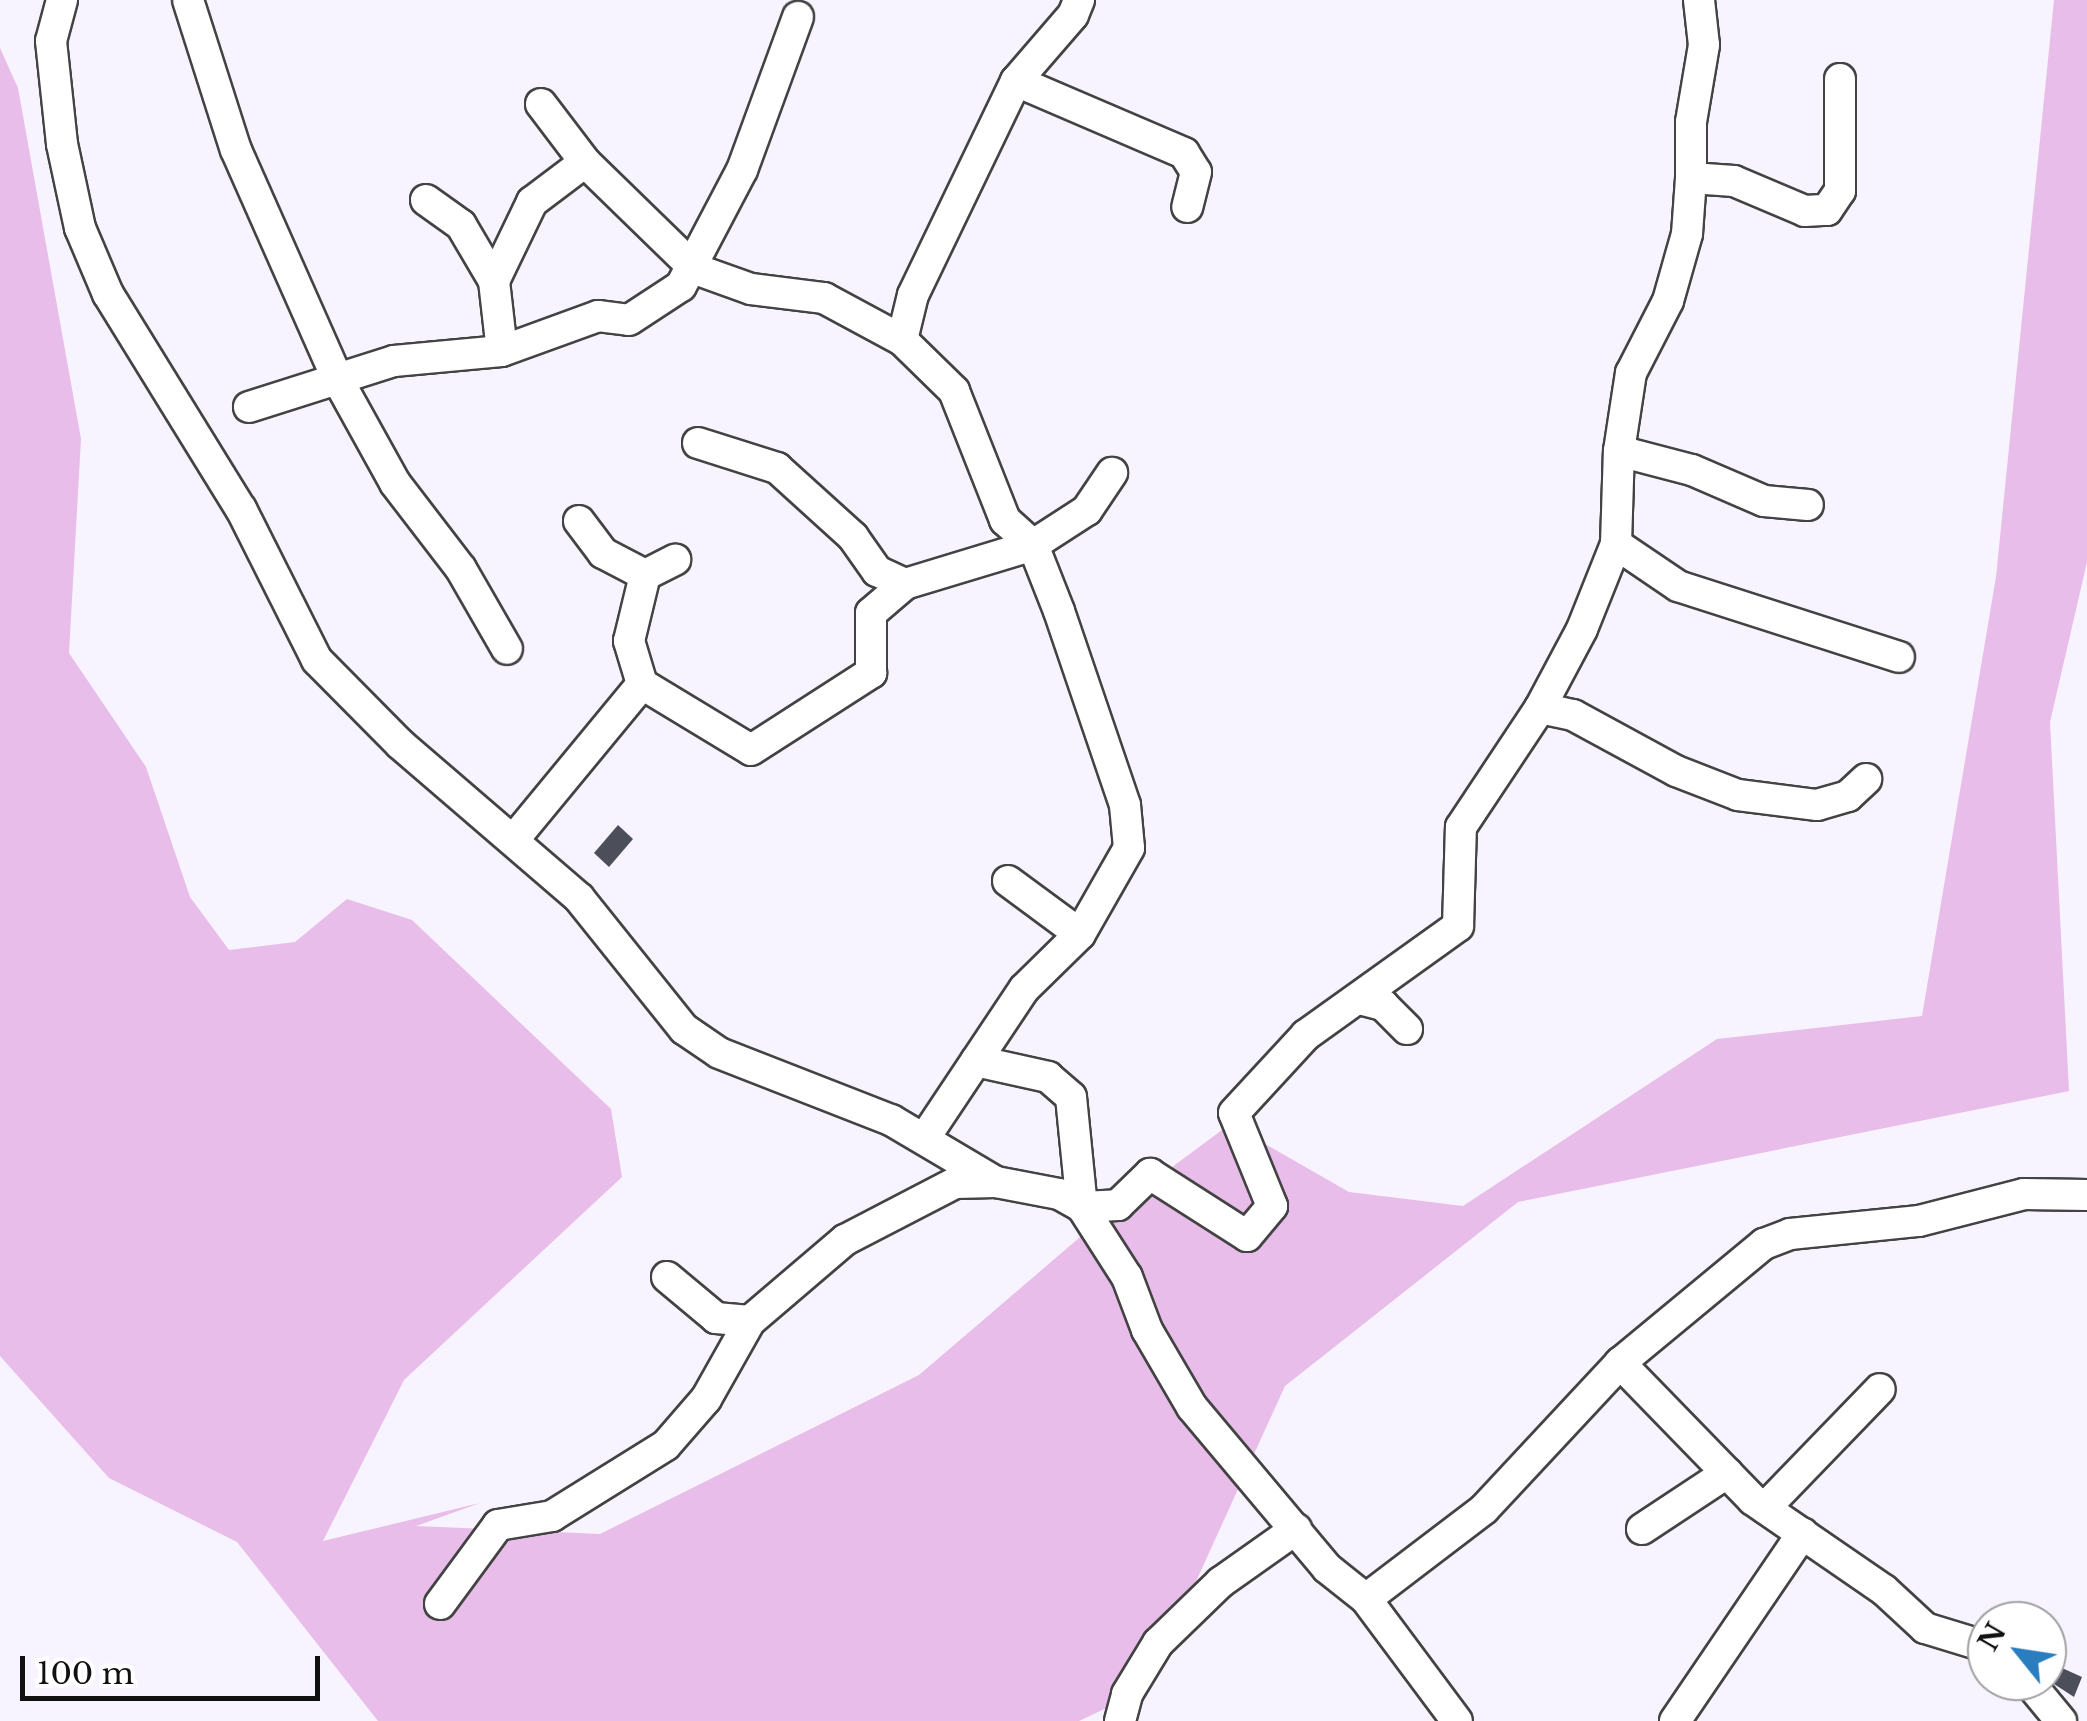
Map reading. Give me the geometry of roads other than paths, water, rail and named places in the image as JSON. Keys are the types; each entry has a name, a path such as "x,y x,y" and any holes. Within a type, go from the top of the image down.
{"street":[{"path":"62,0 50,41 62,144 80,228 108,294 241,510 317,660 400,744 515,838 591,912 684,1028 718,1053 924,1139 996,1182"},
{"path":"188,0 236,150 338,380 396,484 461,569 507,649"},
{"path":"902,340 913,296 1016,81 1079,0"},
{"path":"1082,1208 1118,1205 1150,1174 1248,1236 1272,1206 1234,1114 1306,1035 1363,1000 1458,926 1461,827 1540,708 1582,629 1616,544 1619,451 1632,373 1668,301 1686,234 1691,122 1704,45 1698,0"},
{"path":"249,408 394,361 502,352 598,316 629,320 695,269 742,170 798,17"},
{"path":"1691,178 1734,181 1805,211 1828,210 1840,191 1840,79"},
{"path":"1016,81 1184,152 1196,172 1187,207"},
{"path":"541,104 585,162 695,269 751,289 824,298 902,340 954,391 1005,520 1032,546 1125,805 1129,848 1080,934 1024,989 924,1139"},
{"path":"494,281 532,202 585,162"},
{"path":"426,200 461,225 494,281 502,352"},
{"path":"698,443 777,468 853,537 877,571 905,584"},
{"path":"1619,451 1692,470 1764,501 1808,505"},
{"path":"675,560 645,576 629,641 642,684 751,750 871,673 871,613 905,584 1032,546 1087,510 1112,472"},
{"path":"580,521 603,553 645,576"},
{"path":"1616,544 1678,586 1899,657"},
{"path":"515,838 642,684"},
{"path":"1540,708 1573,715 1676,771 1738,794 1816,805 1848,796 1866,779"},
{"path":"1008,880 1080,934"},
{"path":"1363,1000 1383,1005 1407,1029"},
{"path":"976,1062 1048,1077 1071,1097 1082,1208"},
{"path":"440,1604 498,1525 552,1516 666,1445 706,1399 750,1321 844,1240 955,1183 996,1182 1060,1194 1082,1208 1127,1277 1146,1330 1192,1406 1238,1468 1296,1528 1327,1568 1366,1599 1457,1721"},
{"path":"1366,1599 1484,1509 1620,1363 1717,1278 1790,1234 1919,1221 2024,1194 2087,1194"},
{"path":"668,1276 716,1318 750,1321"},
{"path":"1620,1363 1764,1508 1803,1533 1924,1628 1967,1641"},
{"path":"1764,1508 1880,1389"},
{"path":"1642,1529 1728,1473"},
{"path":"1120,1721 1127,1694 1158,1643 1221,1582 1296,1528"},
{"path":"1675,1721 1803,1533"},
{"path":"2044,1701 2061,1721"}]}
